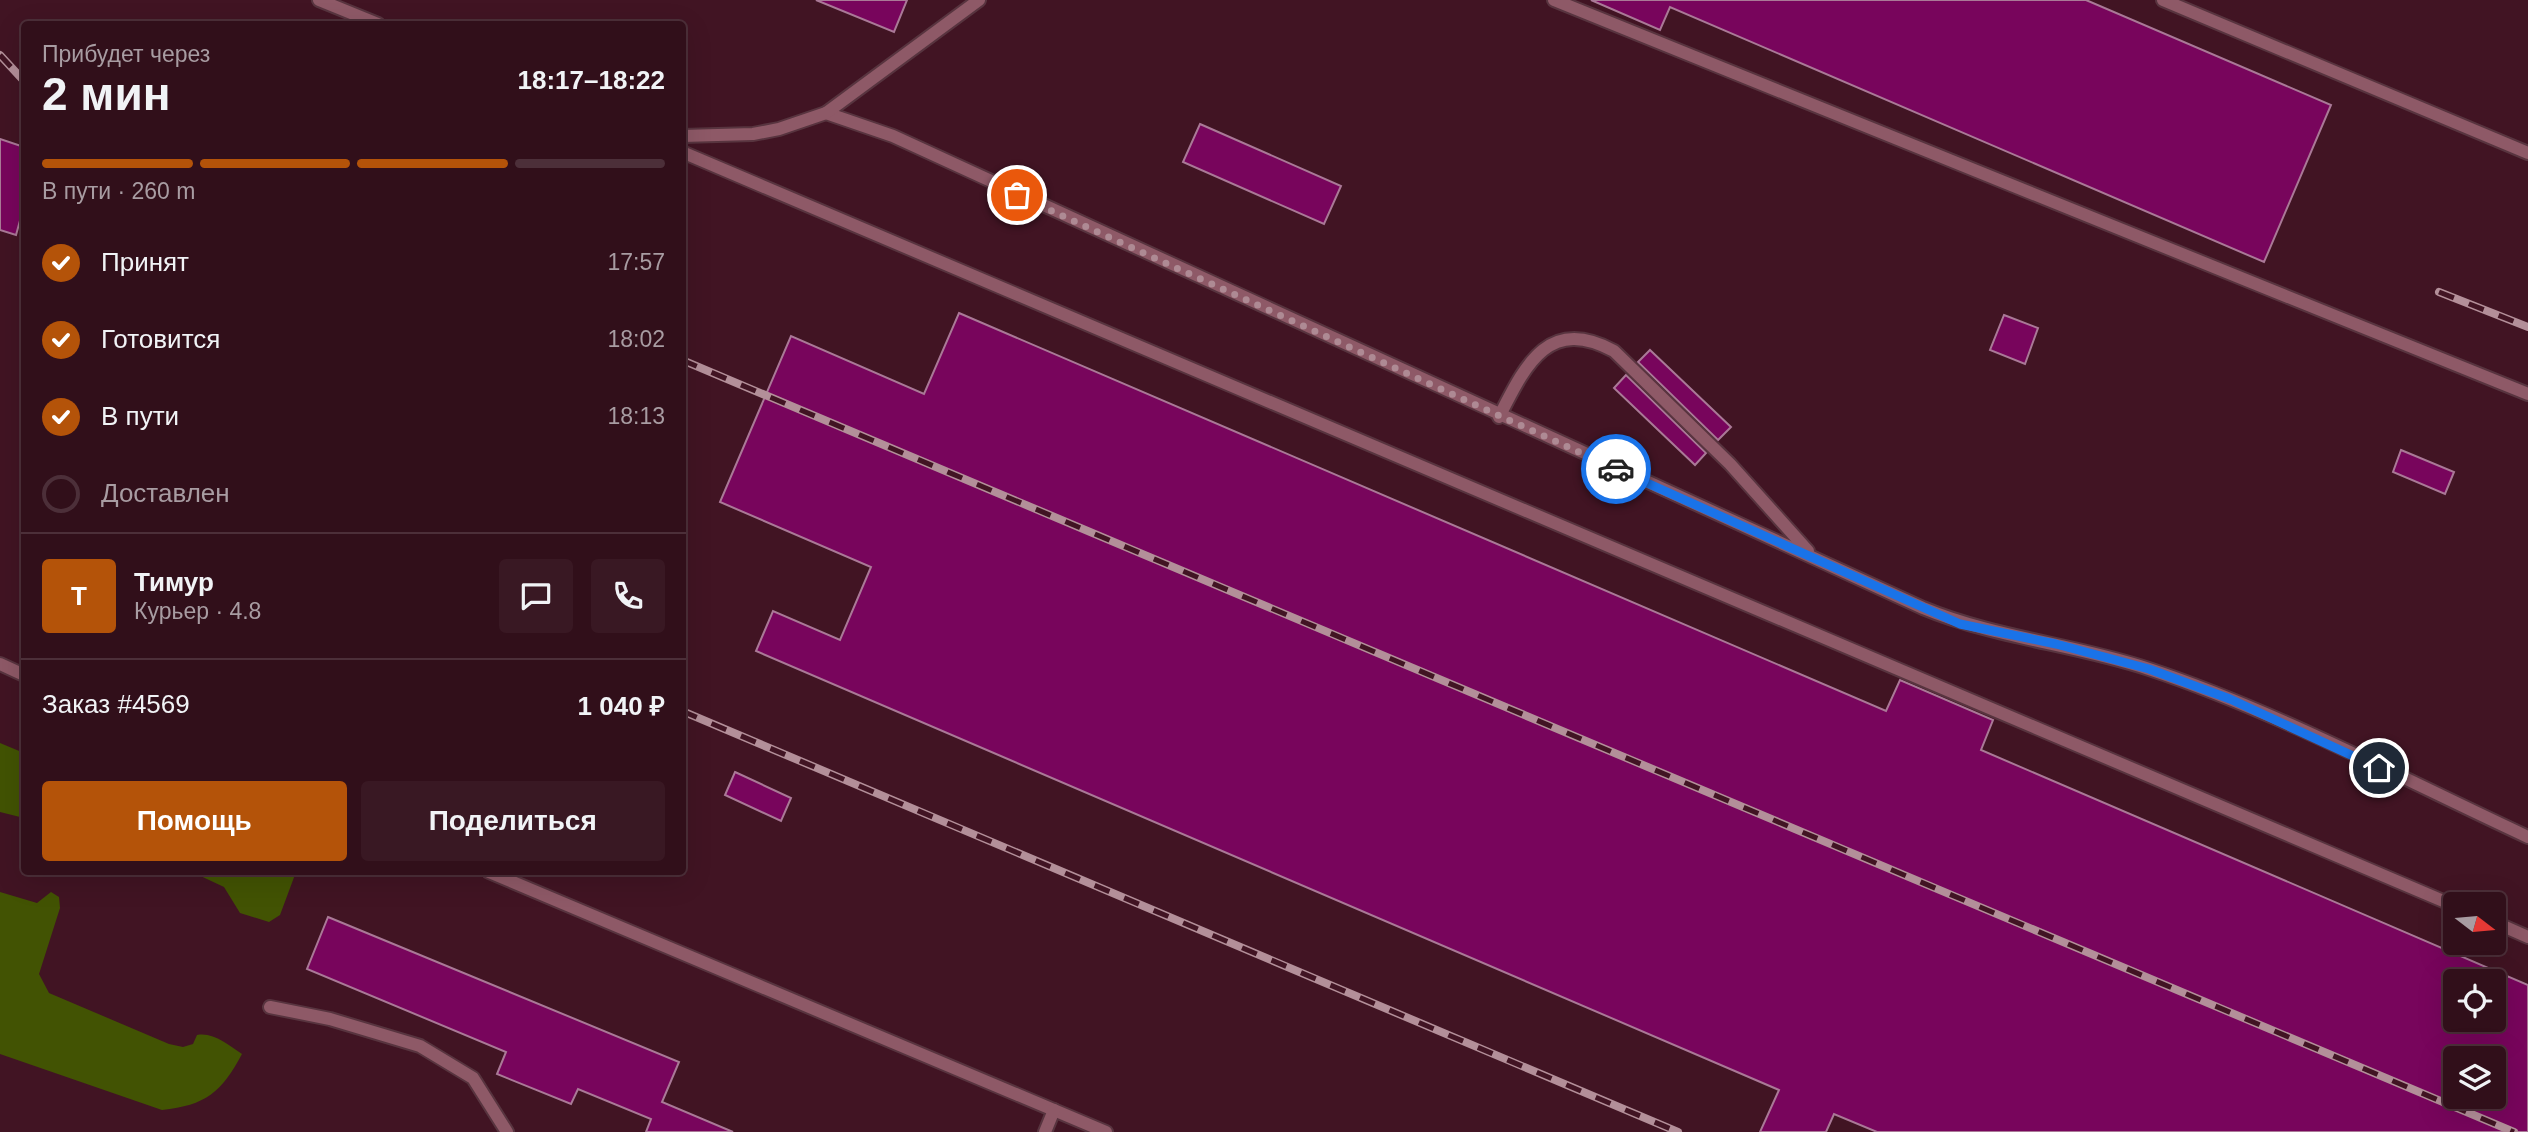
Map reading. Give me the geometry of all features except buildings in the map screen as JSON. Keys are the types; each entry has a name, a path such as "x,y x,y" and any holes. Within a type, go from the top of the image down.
{"lane":[{"path":"319,0 371,21"},
{"path":"686,136 753,134 779,129 826,113 979,0"},
{"path":"2163,0 2528,153"},
{"path":"1560,1 2528,394"},
{"path":"826,113 893,136 1499,417 1960,624 2110,657 2230,699 2528,837"},
{"path":"686,154 2443,901"},
{"path":"1499,417 1525,366 1552,342 1570,339 1602,344 1614,351 1730,464 1813,557"},
{"path":"0,664 21,674"},
{"path":"496,875 1106,1132"},
{"path":"2506,927 2528,937"},
{"path":"270,1007 330,1019 420,1046 473,1077 508,1132"},
{"path":"1045,1132 1054,1110"}],"green space":[{"path":"0,743 21,752 21,817 0,812"},
{"path":"198,875 295,875 280,915 269,922 240,913 224,887"},
{"path":"0,892 37,903 51,892 59,897 60,908 39,974 49,993 169,1044 183,1047 193,1044 197,1035 209,1035 221,1040 242,1054 219,1088 190,1105 162,1110 0,1054"}],"railway":[{"path":"0,55 21,78"},
{"path":"2439,292 2528,327"},
{"path":"686,362 2514,1132"},
{"path":"686,713 1678,1132"}],"way so far":[{"path":"1017,195 1616,469"}],"route":[{"path":"1616,469 1960,624 2056,644 2149,669 2230,699 2379,768"}]}
